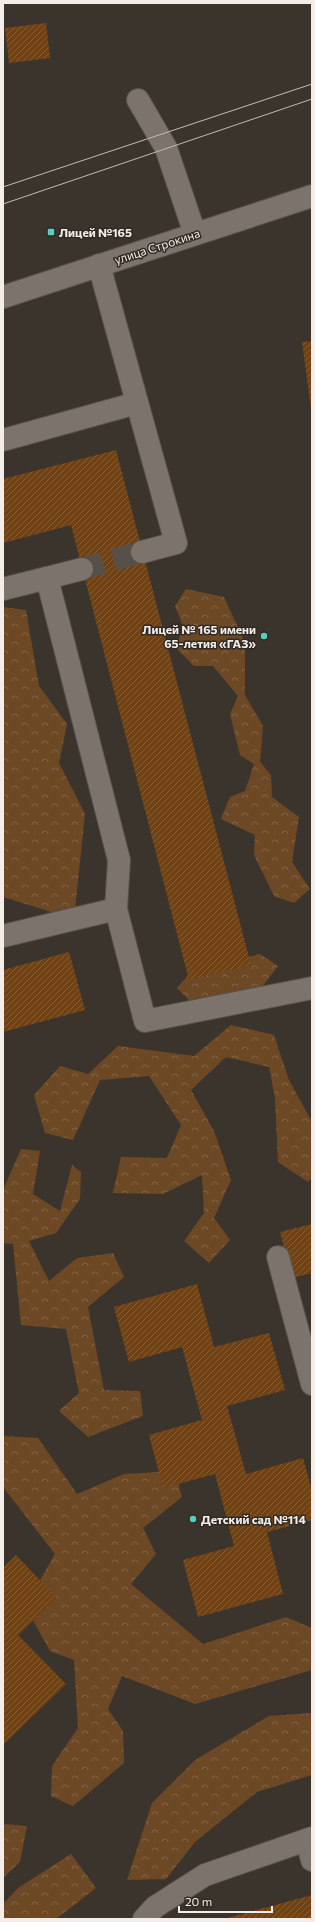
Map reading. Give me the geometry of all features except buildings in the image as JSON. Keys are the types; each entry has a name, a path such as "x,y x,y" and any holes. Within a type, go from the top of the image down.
{"street":[{"path":"138,100 166,148 195,234"},
{"name":"улица Строкина","path":"3,297 312,196"},
{"path":"99,265 176,543 142,552"},
{"path":"3,440 137,403"},
{"path":"3,589 82,569"},
{"path":"47,578 119,860 116,909 146,1021 312,988"},
{"path":"3,936 116,909"},
{"path":"278,1257 312,1384"},
{"path":"144,1919 155,1907 206,1875 310,1846"}],"green space":[{"path":"186,589 224,597 245,643 245,695 263,726 260,762 271,775 272,797 299,817 292,862 310,889 294,903 274,896 254,855 255,835 221,819 230,797 245,791 254,764 240,755 230,714 238,696 213,666 194,666 174,646 184,629 175,606"},
{"path":"3,607 26,610 39,686 67,724 59,763 85,814 74,919 3,897"},
{"path":"260,954 278,966 261,988 192,1003 177,988 192,971"},
{"path":"231,1025 274,1035 289,1080 312,1122 312,1177 308,1182 278,1162 275,1098 269,1067 226,1057 191,1090 214,1131 231,1180 214,1218 230,1240 209,1263 184,1241 204,1213 202,1175 163,1194 113,1193 121,1157 167,1158 181,1125 149,1076 100,1080 73,1140 45,1133 34,1095 60,1066 88,1074 118,1046 194,1056"},
{"path":"21,1149 40,1151 33,1194 60,1211 72,1165 81,1172 80,1199 56,1233 29,1241 49,1281 77,1258 113,1253 124,1277 88,1307 104,1390 140,1391 143,1416 88,1437 59,1411 79,1393 66,1329 21,1325 13,1244 3,1243 3,1190"},
{"path":"3,1436 38,1438 77,1494 124,1474 175,1471 182,1497 143,1528 156,1554 131,1584 203,1644 286,1617 312,1628 312,1670 195,1704 122,1676 108,1709 123,1731 124,1763 73,1806 51,1796 52,1766 78,1728 74,1660 50,1651 25,1606 55,1554 3,1487"},
{"path":"312,1713 312,1775 257,1792 195,1842 166,1879 127,1880 152,1803 195,1760 269,1716"},
{"path":"3,1824 27,1826 20,1862 3,1878"},
{"path":"71,1854 96,1888 56,1919 3,1919 3,1904 18,1888"}],"tunnel":[{"path":"82,569 142,552"}],"tram line":[{"path":"3,187 312,84"},
{"path":"3,204 312,99"}],"place":[{"name":"Лицей №165","path":"51,232"},
{"name":"Лицей № 165 имени 65-летия «ГАЗ»","path":"264,636"},
{"name":"Детский сад №114","path":"193,1519"}]}
